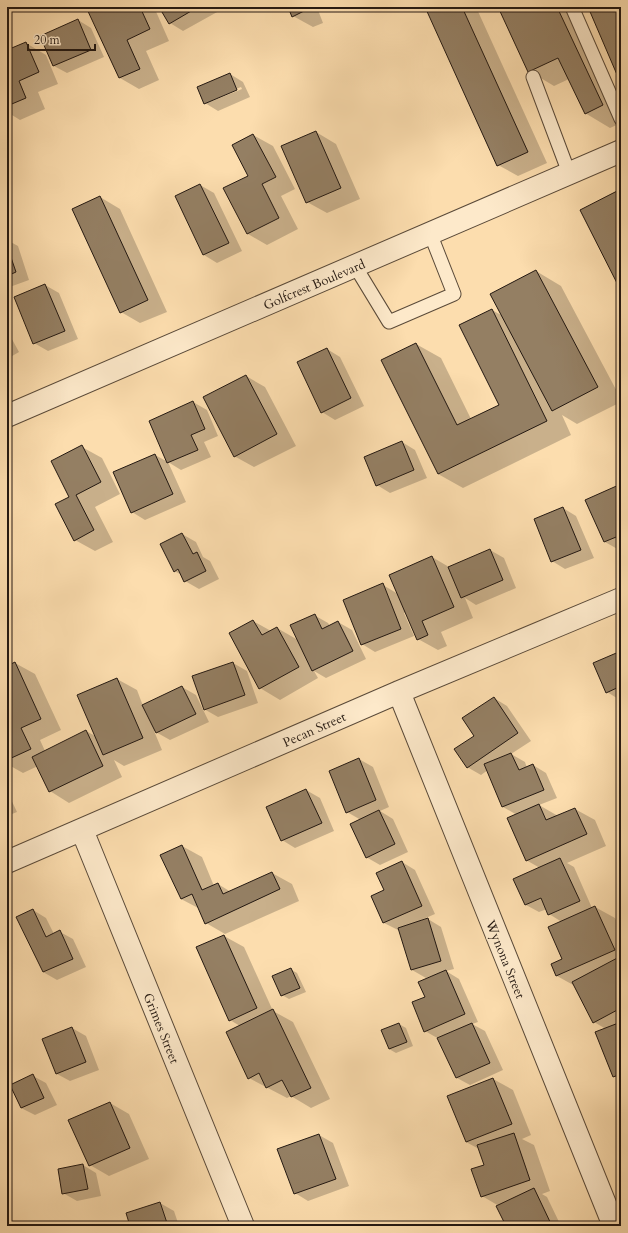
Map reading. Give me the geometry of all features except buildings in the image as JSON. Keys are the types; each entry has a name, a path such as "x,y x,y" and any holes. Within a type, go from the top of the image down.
{"street":[{"name":"Golfcrest Boulevard","path":"7,416 621,151"},
{"name":"Pecan Street","path":"7,862 398,692 621,599"},
{"name":"Wynona Street","path":"398,692 614,1226"},
{"name":"Grimes Street","path":"82,830 243,1226"}],"lane":[{"path":"572,7 621,119"},
{"path":"533,77 569,173"},
{"path":"355,266 389,322 454,294 430,233"}]}
